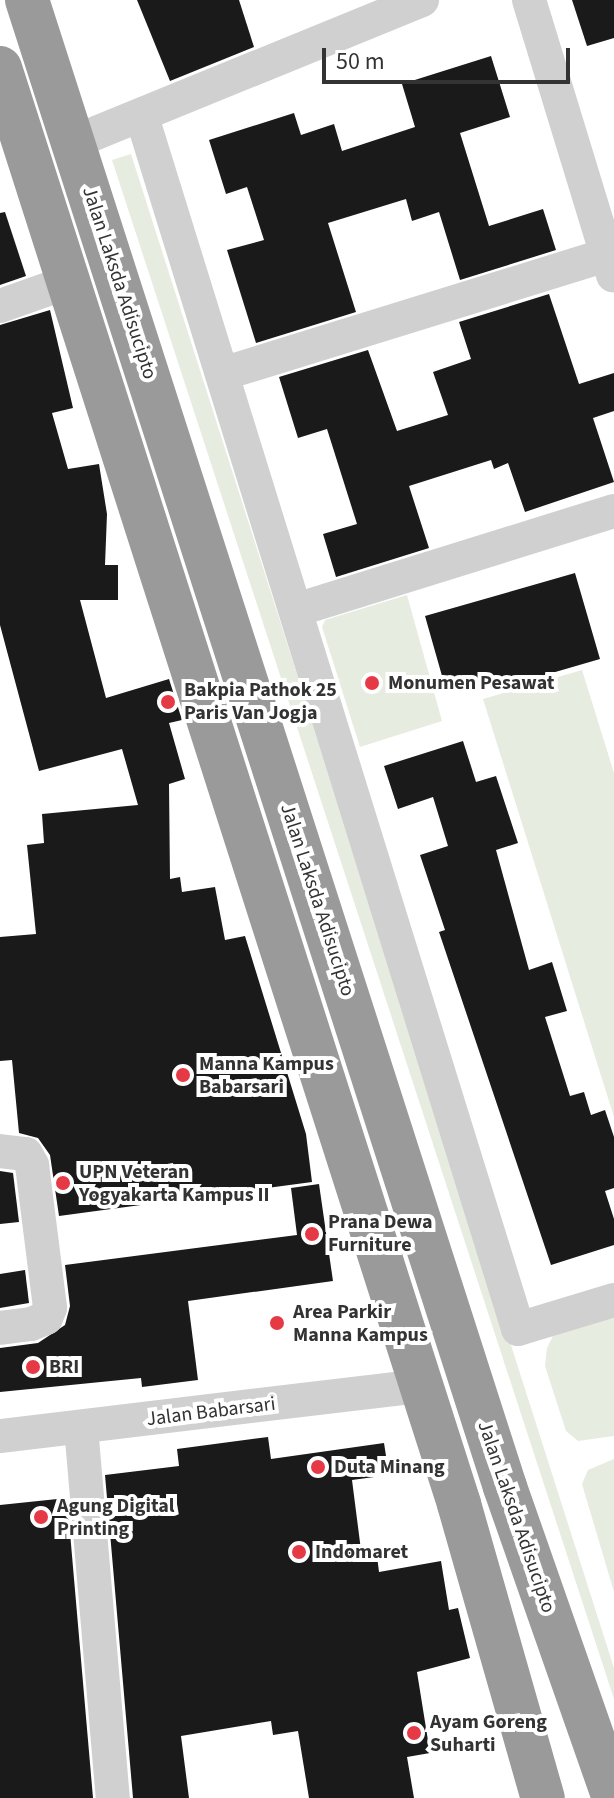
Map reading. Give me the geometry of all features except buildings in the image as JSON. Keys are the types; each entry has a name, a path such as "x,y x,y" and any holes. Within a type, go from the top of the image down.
{"highway":[{"name":"Jalan Laksda Adisucipto","path":"27,0 500,1472 614,1798"},
{"path":"0,68 71,281 459,1504 543,1798"},
{"path":"459,1504 573,1798"}],"street":[{"path":"74,142 142,117 422,0"},
{"path":"222,374 608,245 529,0"},
{"path":"142,117 518,1329 614,1300"},
{"path":"0,306 71,281"},
{"path":"296,610 614,511"},
{"path":"0,1151 26,1154 32,1165 50,1308 46,1318 31,1324 0,1328"},
{"name":"Jalan Babarsari","path":"0,1436 421,1386"},
{"path":"81,1427 113,1798"}],"shaded area":[{"path":"131,154 614,1668 614,1699 112,160"},
{"path":"407,595 442,721 360,747 322,627 325,620"},
{"path":"582,670 614,773 614,1117 483,699"},
{"path":"614,1314 614,1436 578,1441 566,1431 545,1366 547,1348 555,1332"},
{"path":"614,1459 614,1592 582,1484 588,1470"}],"place":[{"name":"Monumen Pesawat","path":"372,683"},
{"name":"Bakpia Pathok 25 Paris Van Jogja","path":"168,702"},
{"name":"Manna Kampus Babarsari","path":"183,1075"},
{"name":"UPN Veteran Yogyakarta Kampus II","path":"63,1183"},
{"name":"Prana Dewa Furniture","path":"312,1234"},
{"name":"Area Parkir Manna Kampus","path":"277,1323"},
{"name":"BRI","path":"33,1367"},
{"name":"Duta Minang","path":"318,1467"},
{"name":"Agung Digital Printing","path":"41,1517"},
{"name":"Indomaret","path":"299,1552"},
{"name":"Ayam Goreng Suharti","path":"414,1733"}]}
